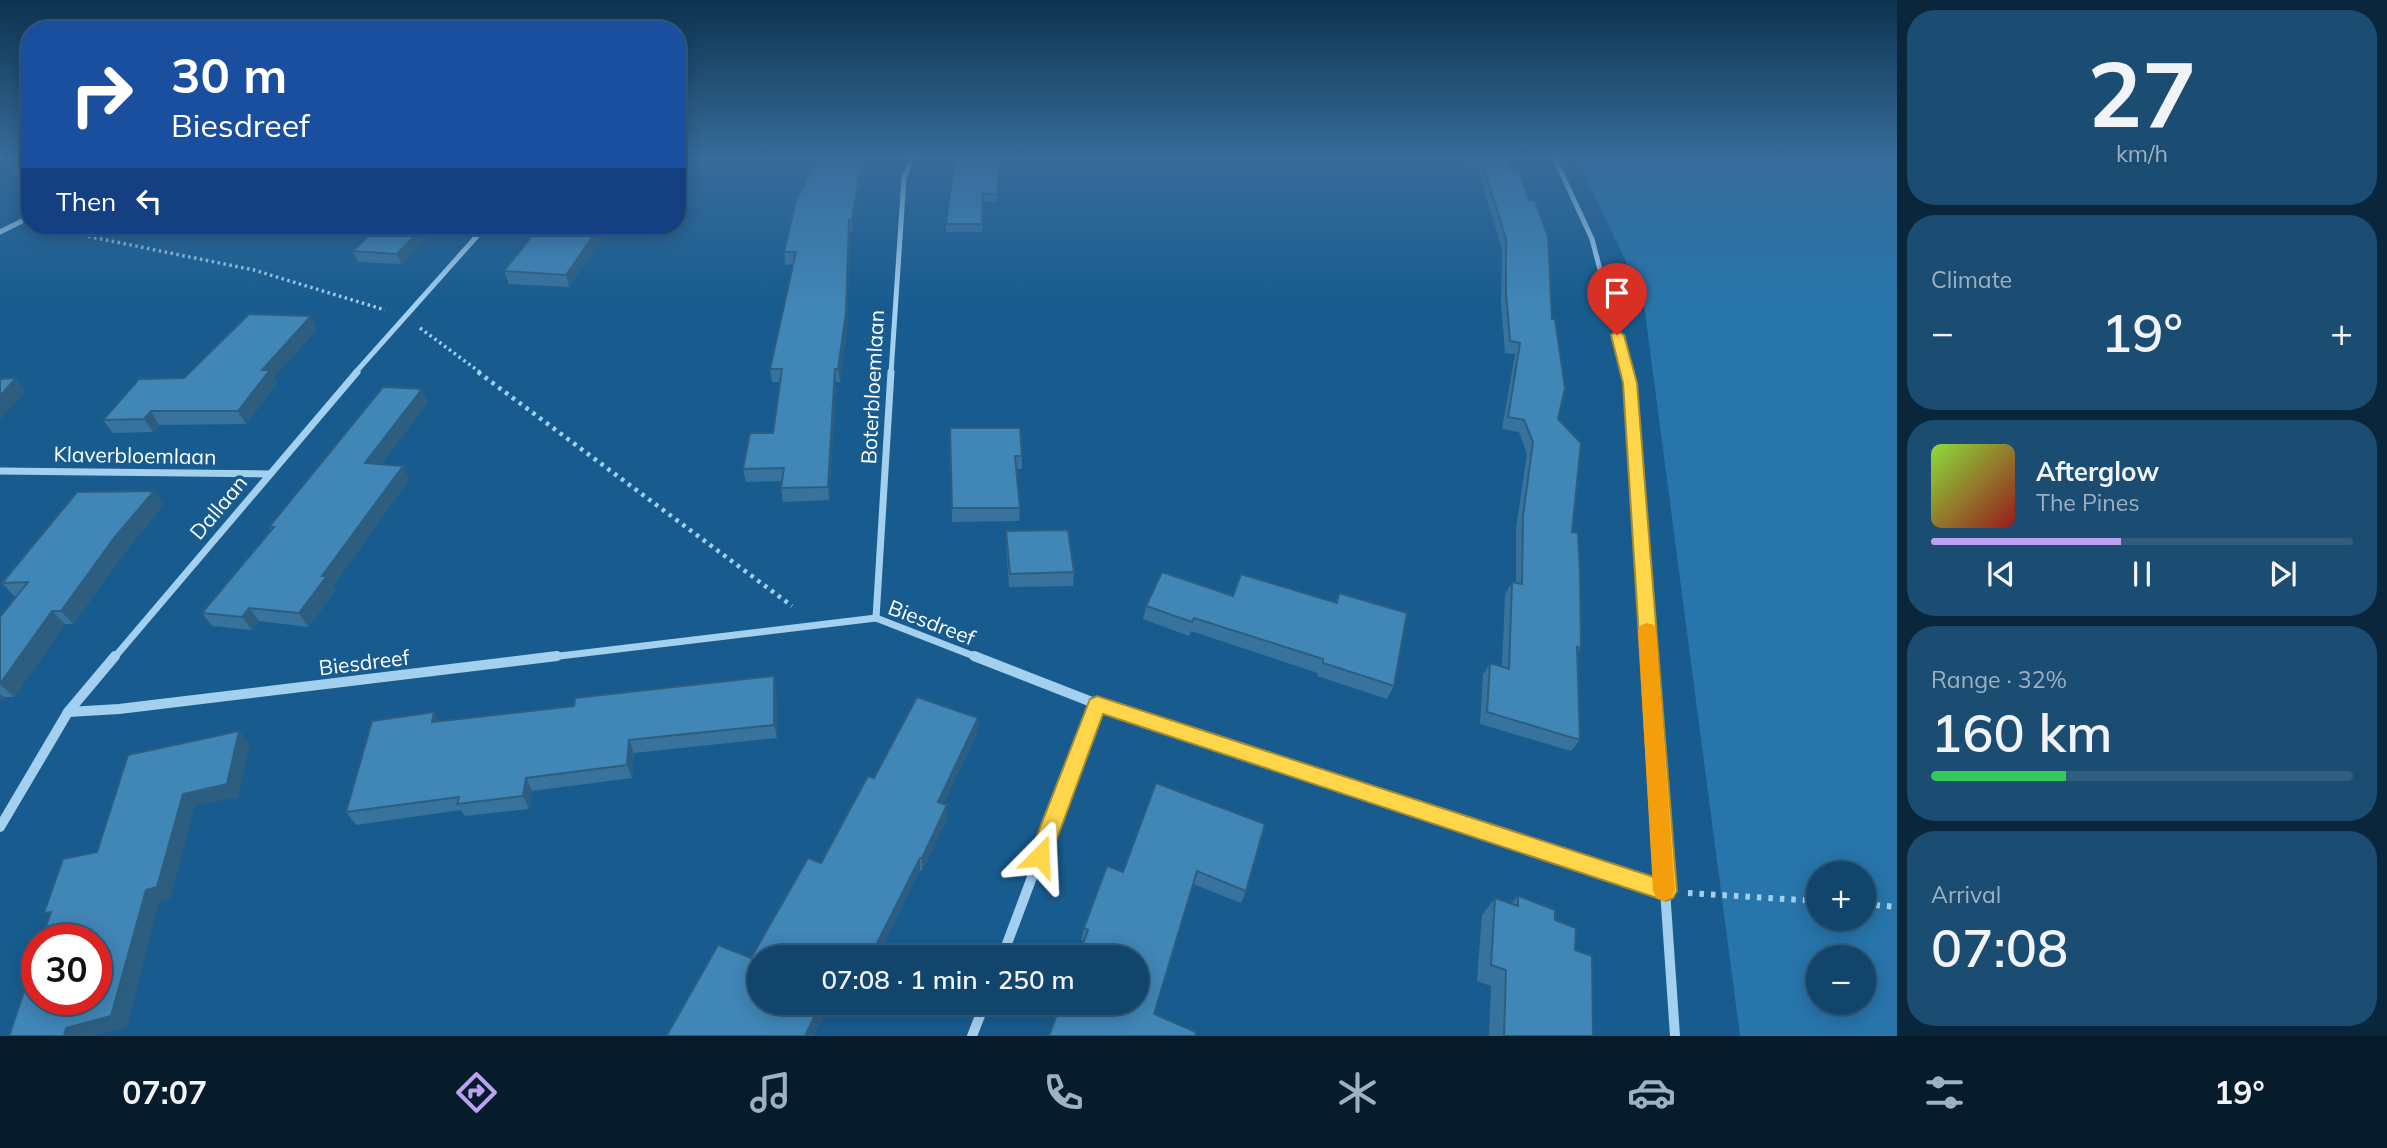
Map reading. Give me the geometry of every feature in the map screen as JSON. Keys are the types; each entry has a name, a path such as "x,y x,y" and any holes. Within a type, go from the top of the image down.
{"street":[{"name":"Boterbloemlaan","path":"876,618 902,207"},
{"path":"1577,207 1592,239 1630,383 1675,1036"},
{"path":"0,232 21,222"},
{"name":"Dallaan","path":"0,827 68,712 404,316 478,235"},
{"name":"Klaverbloemlaan","path":"0,471 269,474"},
{"name":"Biesdreef","path":"68,712 119,709 876,618 1097,704 1666,891"},
{"path":"1007,945 1097,704"},
{"path":"972,1036 980,1015"}],"path":[{"path":"81,235 254,270 404,316 818,625"},
{"path":"1666,891 1806,900"},
{"path":"1876,905 1897,907"}],"shaded area":[{"path":"1600,207 1897,207 1897,1036 1740,1036 1643,297"}],"building":[{"path":"795,207 854,207 852,220 849,220 846,313 838,369 835,369 828,487 781,488 784,468 743,469 750,433 773,433 782,369 770,369 796,252 784,252"},
{"path":"948,207 983,207 982,224 946,224"},
{"path":"1496,207 1538,207 1548,237 1552,319 1555,319 1565,388 1558,419 1581,443 1572,532 1578,533 1580,574 1581,648 1577,647 1580,740 1487,712 1490,663 1509,669 1512,582 1522,584 1523,516 1533,442 1524,420 1508,417 1520,343 1510,341 1506,293 1506,239"},
{"path":"370,235 415,235 397,254 353,251"},
{"path":"533,235 594,235 566,275 504,271"},
{"path":"249,314 311,316 262,370 270,370 238,411 151,411 144,419 103,420 139,379 184,378"},
{"path":"16,378 0,396 0,379"},
{"path":"383,387 422,389 365,463 403,466 322,576 327,576 299,613 249,608 242,617 202,613 274,527 269,527"},
{"path":"950,428 1020,428 1022,456 1015,456 1020,508 952,508"},
{"path":"154,491 114,538 61,611 52,611 0,684 0,617 28,582 2,583 77,492"},
{"path":"1068,530 1074,572 1010,574 1006,531"},
{"path":"1162,572 1233,596 1241,574 1337,603 1339,593 1407,613 1394,686 1323,663 1323,659 1194,618 1192,622 1146,606"},
{"path":"774,676 774,725 629,740 627,765 526,778 523,796 457,804 459,797 346,812 372,721 434,712 432,722 574,706 575,698"},
{"path":"917,697 978,718 938,802 947,805 876,945 758,945 808,858 821,863 868,776 874,778"},
{"path":"239,731 227,784 183,794 157,887 146,890 112,1012 112,924 47,924 51,912 44,913 63,859 97,852 128,755"},
{"path":"1156,783 1265,824 1246,891 1197,871 1154,1014 1196,1032 1195,1036 1049,1036 1057,1015 1149,1015 1149,945 1082,945 1088,930 1084,928 1107,866 1123,872"},
{"path":"1518,896 1555,910 1555,920 1576,928 1575,950 1592,956 1593,1036 1504,1036 1506,970 1491,965 1495,898 1518,906"},
{"path":"718,945 747,956 747,1015 815,1015 805,1036 667,1035"},
{"path":"21,1001 21,1015 111,1015 66,1028 64,1036 9,1036"}],"slow traffic":[{"path":"1647,630 1666,891 1664,890"}],"route":[{"path":"1040,856 1097,704 1666,891 1630,383 1617,335"}]}
